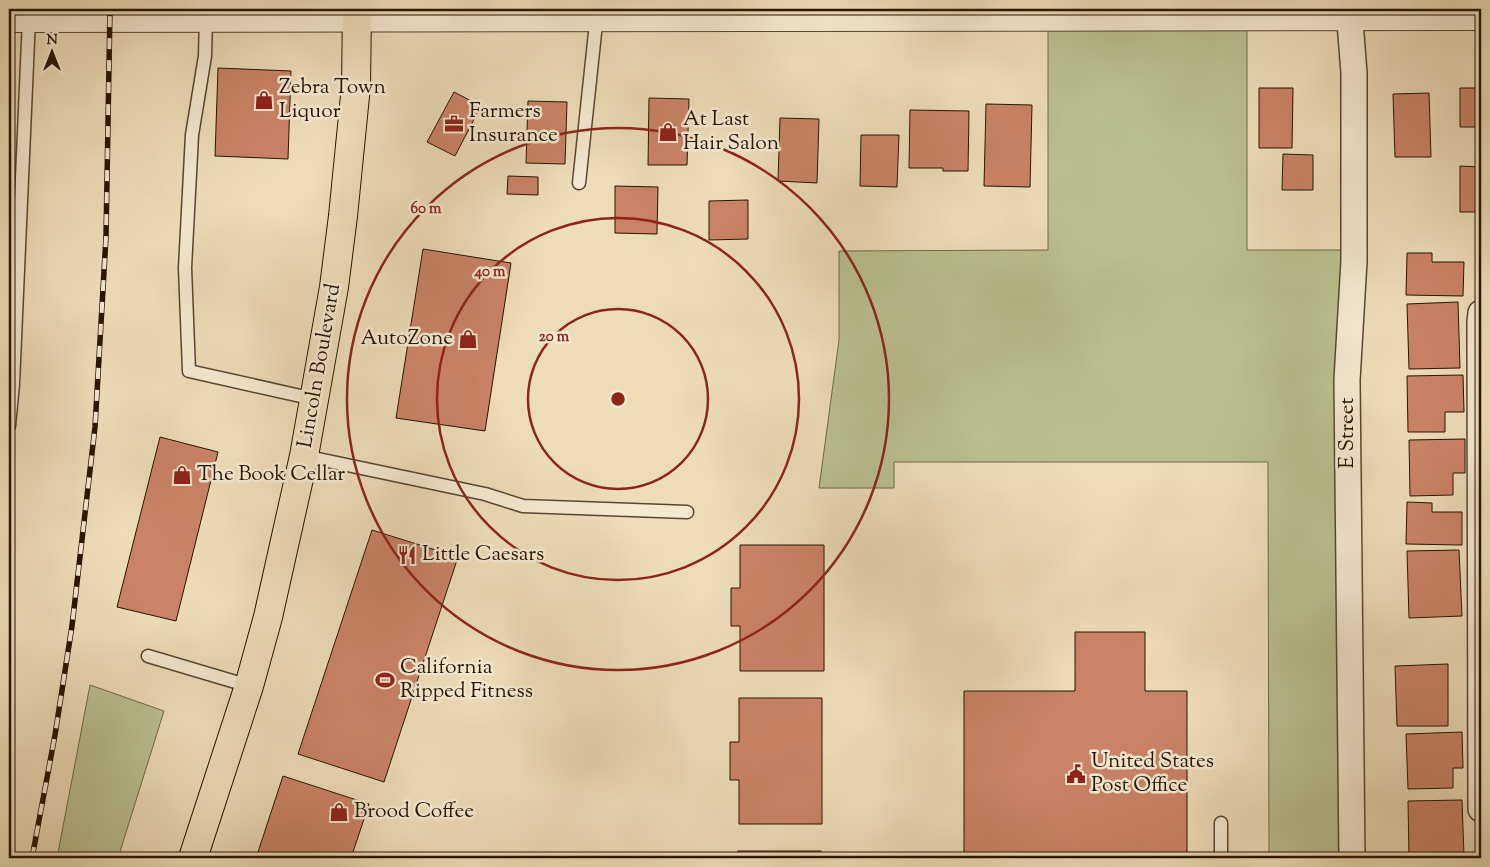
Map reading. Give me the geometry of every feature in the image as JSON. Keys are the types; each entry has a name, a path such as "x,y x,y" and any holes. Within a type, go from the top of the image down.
{"main road":[{"name":"Lincoln Boulevard","path":"193,858 249,686 268,617 304,456 334,286 343,216 356,86 357,13"}],"street":[{"path":"19,18 206,17 357,13 1349,13 1481,16"},
{"name":"E Street","path":"1349,13 1354,74 1354,262 1347,380 1352,858"},
{"path":"1481,313 1481,809"}],"lane":[{"path":"578,183 597,13"},
{"path":"206,17 205,56 192,135 185,268 189,371 314,399"},
{"path":"9,426 19,18"},
{"path":"304,456 485,494 523,506 687,512"},
{"path":"148,656 249,686"},
{"path":"1221,824 1221,858"}],"green space":[{"path":"1048,24 1247,24 1247,250 1348,250 1346,858 1269,858 1268,462 894,462 894,488 819,488 839,340 839,251 1048,250"},
{"path":"90,685 164,711 118,858 57,858"}],"building":[{"path":"218,68 291,71 288,159 215,156"},
{"path":"1259,88 1293,88 1292,148 1259,148"},
{"path":"1460,88 1481,88 1481,127 1460,127"},
{"name":"Farmers Insurance","path":"454,92 481,106 455,156 427,142"},
{"path":"1429,93 1431,157 1395,157 1393,94"},
{"name":"At Last Hair Salon","path":"649,98 689,99 687,165 648,165"},
{"path":"528,101 567,102 565,164 526,163"},
{"path":"986,104 1032,105 1030,187 984,186"},
{"path":"910,110 969,111 968,171 943,171 943,168 909,168"},
{"path":"780,118 819,119 817,183 778,181"},
{"path":"861,135 899,135 897,187 860,186"},
{"path":"1283,154 1313,155 1313,190 1282,190"},
{"path":"1480,156 1481,212 1460,212 1460,166 1480,167"},
{"path":"508,176 538,177 538,195 507,194"},
{"path":"615,186 658,187 657,234 615,233"},
{"path":"748,200 748,239 709,240 709,201"},
{"path":"423,249 511,263 485,431 396,418"},
{"path":"1407,253 1432,253 1432,262 1464,262 1463,296 1406,295"},
{"path":"1458,302 1460,368 1409,369 1407,304"},
{"path":"1463,375 1464,412 1445,412 1445,432 1408,432 1407,376"},
{"path":"160,437 218,452 176,621 117,607"},
{"path":"1465,439 1465,473 1453,473 1453,495 1410,496 1409,440"},
{"path":"1407,502 1432,503 1432,512 1462,512 1462,545 1406,544"},
{"path":"372,530 458,557 384,782 298,754"},
{"path":"740,545 824,545 824,671 740,671 740,626 731,626 731,588 740,588"},
{"path":"1459,550 1462,616 1409,618 1407,551"},
{"name":"United States Post Office","path":"1075,632 1145,632 1145,691 1187,691 1187,858 964,858 964,691 1075,691"},
{"path":"1448,664 1448,726 1397,726 1395,666"},
{"path":"739,698 822,698 822,824 739,824 739,780 730,780 730,742 739,742"},
{"path":"1462,732 1463,768 1453,768 1453,788 1408,789 1406,734"},
{"path":"283,776 369,804 351,858 256,858"},
{"path":"1462,800 1464,856 1409,858 1408,801"},
{"path":"738,851 821,851 821,858 738,858"}],"railway":[{"path":"32,858 55,735 72,626 95,427 106,237 110,9"}],"place":[{"name":"Zebra Town Liquor","path":"264,100"},
{"name":"Farmers Insurance","path":"454,124"},
{"name":"At Last Hair Salon","path":"668,132"},
{"name":"AutoZone","path":"468,339"},
{"name":"The Book Cellar","path":"182,475"},
{"name":"Little Caesars","path":"407,555"},
{"name":"California Ripped Fitness","path":"385,680"},
{"name":"United States Post Office","path":"1076,774"},
{"name":"Brood Coffee","path":"339,812"}]}
